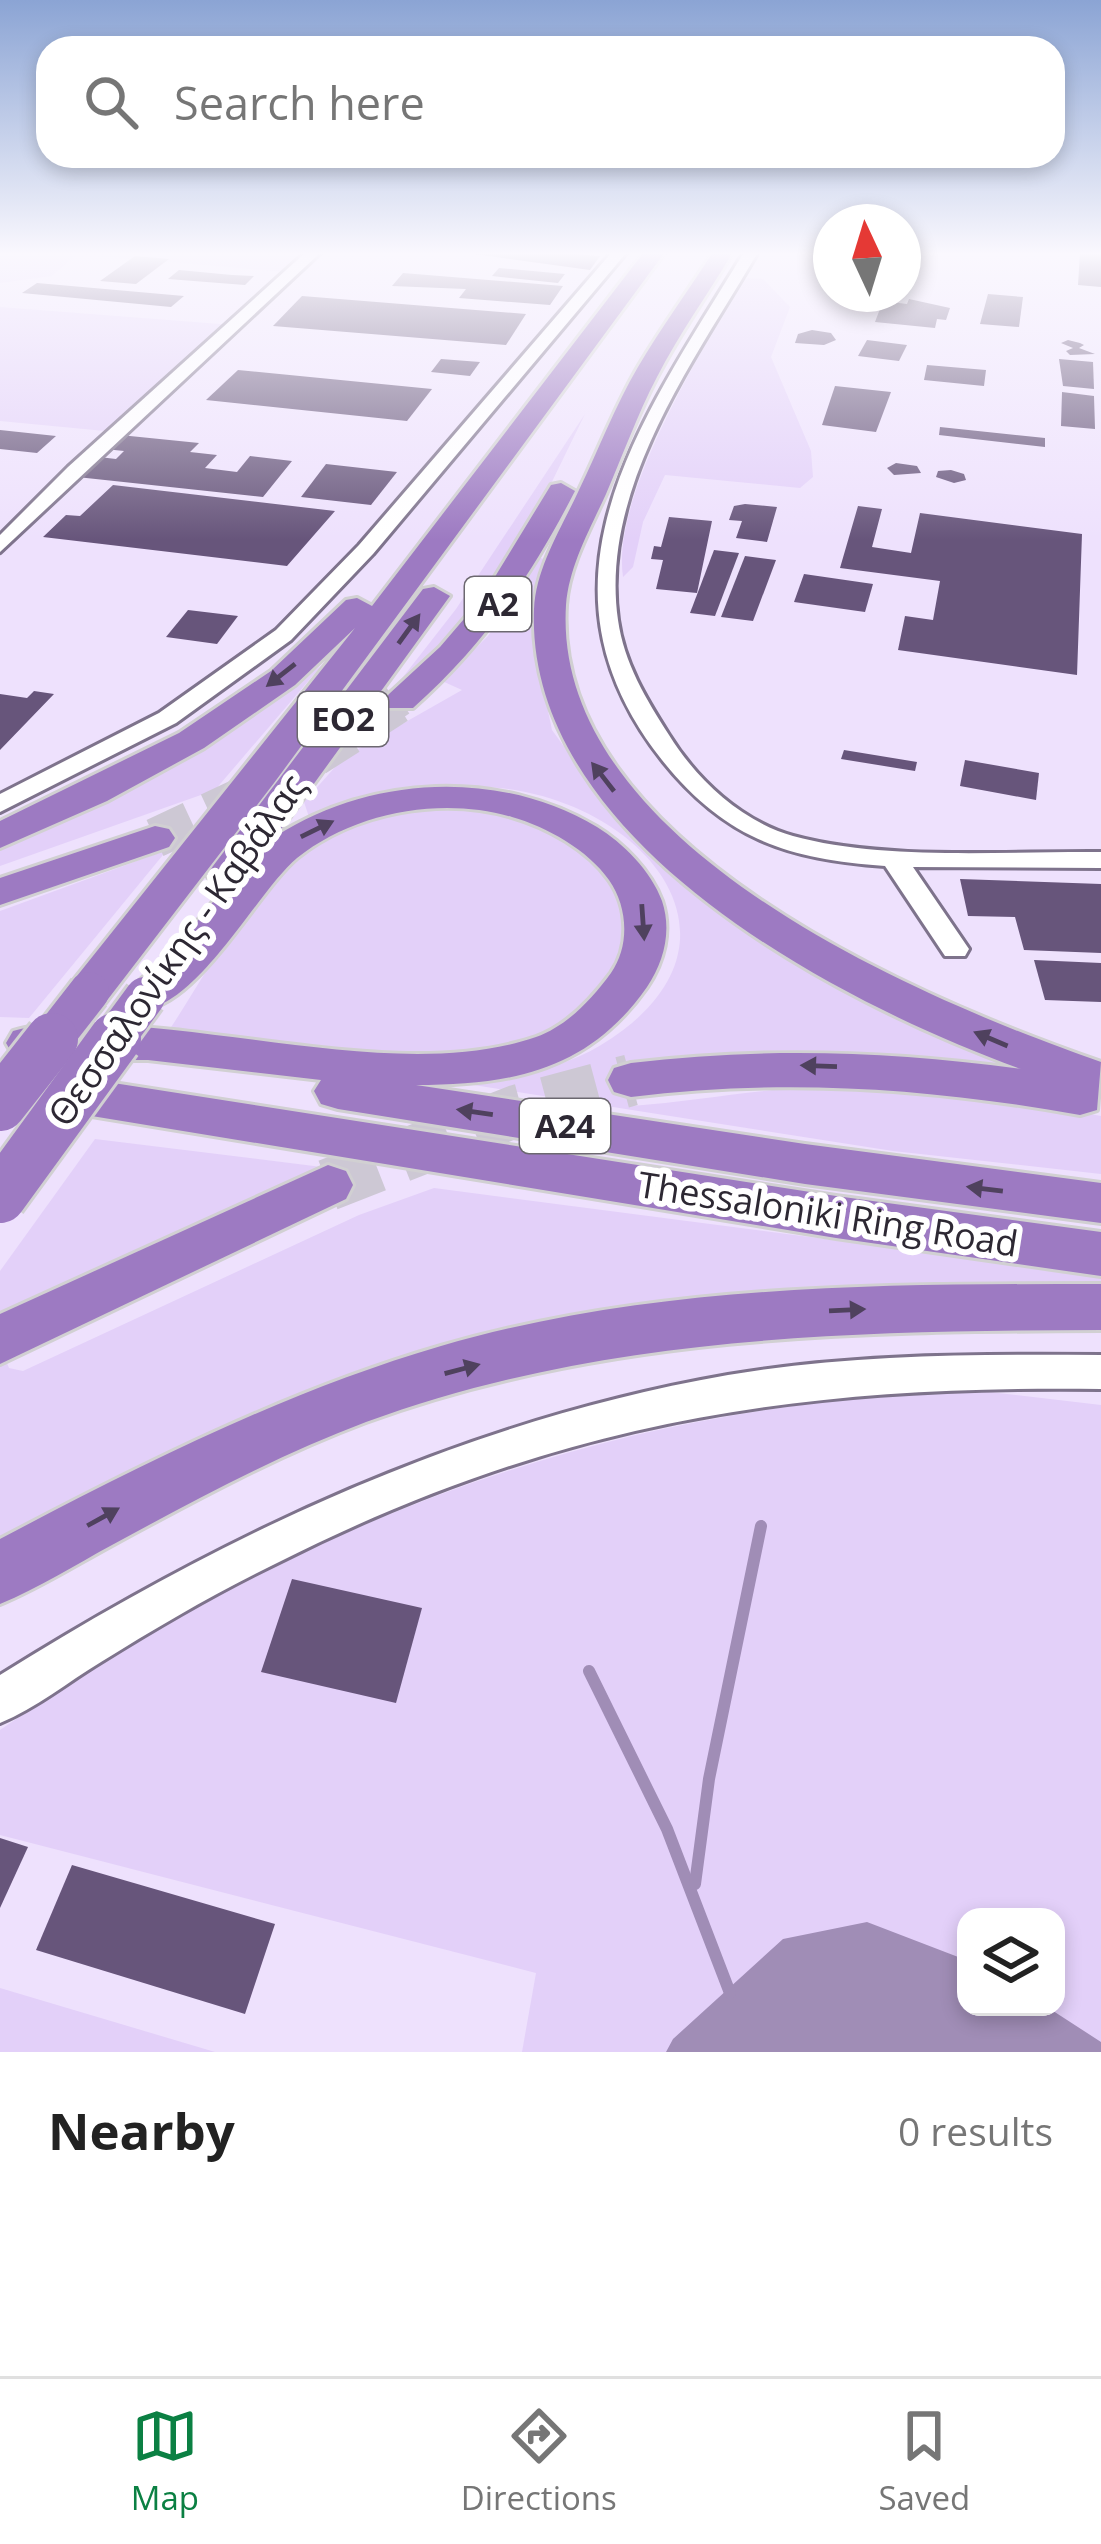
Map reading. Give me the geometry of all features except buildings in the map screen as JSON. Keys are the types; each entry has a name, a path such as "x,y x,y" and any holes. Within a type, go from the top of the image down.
{"highway":[{"name":"Θεσσαλονίκης - Καβάλας","path":"0,1105 261,775 459,512 602,348"},
{"name":"Θεσσαλονίκης - Καβάλας","path":"0,1198 145,998 184,934 610,348"},
{"name":"Α2","path":"401,701 457,652 492,612 524,562 629,348"},
{"path":"663,348 555,581 550,653 571,732 634,814 769,926 920,1009 1101,1080"},
{"path":"0,836 145,764 263,690 324,642 415,538 459,512"},
{"path":"15,1042 142,1042 397,1069 524,1057 574,1036 620,996 636,974 646,924 631,878 597,842 571,826 511,804 421,799 355,812 300,837 256,874 204,943 145,998"},
{"path":"0,892 155,838"},
{"name":"Α24","path":"15,1042 806,1164 1101,1203"},
{"path":"631,1080 812,1065 980,1078 1101,1101"},
{"name":"Α24","path":"0,1084 343,1134"},
{"path":"0,1105 289,1142 343,1134"},
{"name":"Thessaloniki Ring Road","path":"343,1134 640,1186 1101,1254"},
{"path":"0,1340 328,1184"},
{"path":"0,1574 159,1486 353,1401 543,1348 784,1314 922,1307 1101,1307"}],"street":[{"path":"0,546 209,348"},
{"path":"0,804 125,743 228,679 307,614 534,348"},
{"path":"695,348 620,496 603,574 608,639 648,725 722,814 794,845 892,856 1101,860"},
{"path":"892,856 955,949"},
{"path":"0,1701 122,1625 264,1547 406,1484 560,1430 773,1385 933,1373 1101,1372"}],"shaded area":[{"path":"0,348 1101,348 1101,2052 0,2052"},
{"path":"0,348 206,348 105,431 0,421"},
{"path":"704,348 775,348 771,357 811,451 813,477 800,488 665,475 643,522 633,567 623,577 623,544 631,506"},
{"path":"585,414 505,578 429,670 396,686 456,609"},
{"path":"540,558 549,560 534,614 537,659 552,730 603,800 698,884 1012,1065 899,1058 627,1070 632,1106 825,1086 915,1089 1008,1100 1101,1116 1101,1174 893,1151 461,1083 568,1061 601,1045 650,1006 675,965 680,924 667,885 640,850 601,821 553,799 499,788 451,788 310,820 304,802 344,757 462,690 442,681 488,636"},
{"path":"322,665 215,790 0,866 0,845 233,727"},
{"path":"445,804 514,811 608,863 634,923 609,993 542,1039 470,1054 397,1054 168,1032 237,924 302,853 355,824"},
{"path":"167,850 29,1018 0,1017 0,911"},
{"path":"95,1139 330,1168 0,1314 0,1271"},
{"path":"434,1188 1101,1275 1101,1288 600,1319 0,1567 0,1346 9,1368 23,1371 359,1215"},
{"path":"981,1391 1101,1405 1101,2052 522,2052 536,1973 0,1835 0,1730 114,1656 229,1590 346,1533 465,1486 588,1447 714,1419 845,1400"},
{"path":"867,1922 957,1957 957,2016 1061,2016 1101,2042 1101,2052 666,2052 673,2039 783,1939"},
{"path":"0,1988 215,2052 0,2052"}],"waterway":[{"path":"695,1884 709,1779 761,1526"},
{"path":"589,1671 667,1829 730,1993"}],"tunnel":[{"path":"392,707 401,701"},
{"path":"155,838 275,782 397,704"},
{"path":"328,1185 519,1110 631,1080"}]}
